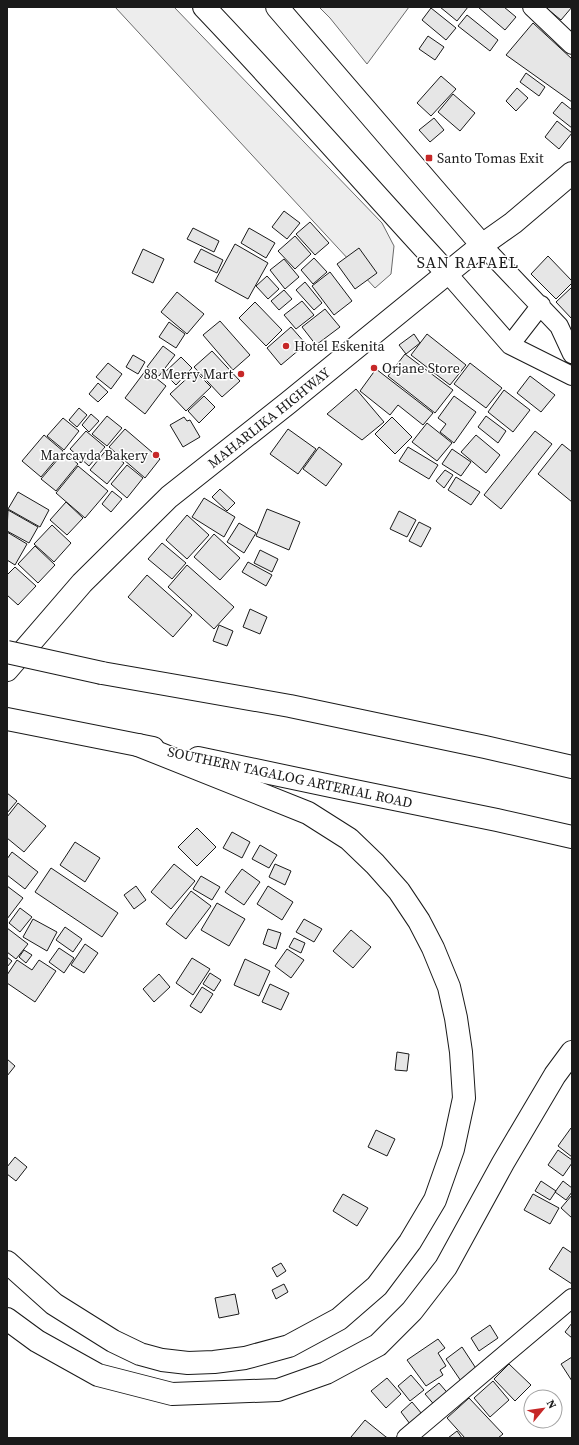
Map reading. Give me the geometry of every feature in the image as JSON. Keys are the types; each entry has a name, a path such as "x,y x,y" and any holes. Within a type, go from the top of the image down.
{"highway":[{"path":"204,7 245,50 368,188 448,274"},
{"path":"277,7 482,245"},
{"name":"MAHARLIKA HIGHWAY","path":"7,670 82,583 169,497 411,302 448,274 482,245 513,223 572,173"},
{"path":"7,652 102,673 290,706 477,745 572,767"},
{"name":"SOUTHERN TAGALOG ARTERIAL ROAD","path":"7,719 138,745 572,837"},
{"path":"7,1262 54,1304 113,1341 140,1354 162,1360 188,1363 214,1362 245,1358 289,1346 339,1319 377,1286 410,1242 435,1200 453,1149 464,1098 461,1052 456,1018 448,987 433,948 419,920 400,891 349,839 308,813 138,745"},
{"path":"7,1319 37,1341 98,1375 172,1394 278,1390 326,1373 378,1345 412,1311 446,1267 503,1163 555,1075 572,1052"}],"street":[{"path":"532,7 572,45"},
{"path":"482,245 541,305 559,326 572,354"},
{"path":"448,274 510,345 572,376"},
{"path":"510,345 541,305"},
{"path":"406,1438 572,1298"}],"shaded area":[{"path":"115,7 174,7 382,223 394,246 391,274 375,288"},
{"path":"319,7 409,7 367,64 330,18"}],"building":[{"path":"440,7 468,7 457,21"},
{"path":"478,7 504,7 516,17 505,30"},
{"path":"545,7 572,7 561,20"},
{"path":"431,8 456,28 446,40 422,20"},
{"path":"467,15 498,40 490,51 458,26"},
{"path":"533,23 572,59 572,102 506,55"},
{"path":"428,36 444,47 435,60 419,49"},
{"path":"526,73 545,87 539,96 520,82"},
{"path":"441,76 456,89 431,116 417,103"},
{"path":"517,88 528,98 516,111 506,101"},
{"path":"453,94 475,113 460,131 438,112"},
{"path":"562,102 572,110 572,128 553,113"},
{"path":"434,118 444,130 430,142 419,130"},
{"path":"557,121 572,133 559,149 545,137"},
{"path":"284,211 300,223 287,239 272,227"},
{"path":"310,222 329,243 315,255 296,234"},
{"path":"193,228 219,241 214,252 187,239"},
{"path":"249,228 275,243 266,258 241,243"},
{"path":"295,236 311,254 295,269 278,251"},
{"path":"235,244 268,263 248,299 215,281"},
{"path":"359,248 377,273 355,289 337,264"},
{"path":"143,249 164,259 153,283 132,273"},
{"path":"201,249 223,260 217,273 194,262"},
{"path":"548,256 572,281 572,283 556,299 531,274"},
{"path":"314,258 327,272 313,284 301,270"},
{"path":"284,259 299,277 285,289 270,270"},
{"path":"330,272 352,301 334,315 312,286"},
{"path":"267,276 279,289 268,299 256,286"},
{"path":"305,282 322,303 314,310 296,290"},
{"path":"572,287 572,319 556,302"},
{"path":"284,290 292,299 279,310 271,301"},
{"path":"177,292 204,314 187,334 161,312"},
{"path":"302,301 314,315 296,329 284,315"},
{"path":"255,302 282,330 266,346 239,318"},
{"path":"325,309 340,327 316,345 302,327"},
{"path":"220,321 250,355 233,370 203,335"},
{"path":"169,322 185,334 176,348 159,337"},
{"name":"Hotel Eskenita","path":"291,327 306,344 281,365 267,348"},
{"path":"414,334 420,343 406,354 399,345"},
{"path":"427,334 466,365 450,385 411,355"},
{"path":"163,346 175,355 159,376 147,367"},
{"path":"212,351 240,381 222,397 194,367"},
{"path":"405,354 453,390 435,413 388,376"},
{"path":"133,355 145,362 138,374 126,367"},
{"path":"181,357 192,368 176,385 164,373"},
{"path":"108,363 122,374 111,389 96,377"},
{"path":"470,363 502,388 486,408 454,384"},
{"path":"376,369 433,413 423,425 398,405 390,415 360,391"},
{"path":"146,370 166,386 145,414 125,398"},
{"path":"195,371 211,387 186,411 170,394"},
{"path":"530,376 555,395 541,412 517,393"},
{"path":"98,383 108,392 98,402 89,394"},
{"path":"356,389 384,422 362,440 327,414"},
{"path":"504,390 530,410 513,432 488,412"},
{"path":"204,396 215,407 199,423 188,411"},
{"path":"454,396 476,412 454,443 440,432 446,424 438,418"},
{"path":"79,408 87,415 77,427 69,420"},
{"path":"91,414 99,421 89,432 82,425"},
{"path":"107,416 122,428 107,446 92,434"},
{"path":"486,416 506,431 498,443 478,427"},
{"path":"184,417 187,421 190,420 200,437 183,447 170,425"},
{"path":"392,417 412,437 395,454 375,434"},
{"path":"63,418 79,431 64,450 47,436"},
{"path":"427,423 452,443 437,461 412,442"},
{"path":"125,429 160,459 145,478 109,447"},
{"path":"288,429 316,449 298,474 270,454"},
{"path":"86,431 105,447 89,466 70,449"},
{"path":"535,431 552,444 501,509 484,495"},
{"path":"44,435 63,451 41,477 22,461"},
{"path":"476,435 500,455 486,473 461,452"},
{"path":"562,444 572,452 572,502 538,474"},
{"path":"319,447 342,464 326,486 303,469"},
{"path":"408,447 438,465 429,479 399,461"},
{"path":"107,449 124,463 107,484 90,470"},
{"path":"452,449 471,462 461,476 442,464"},
{"path":"64,452 78,464 56,491 41,479"},
{"path":"127,465 143,478 127,498 111,484"},
{"path":"78,466 108,491 85,518 56,493"},
{"path":"445,470 453,475 444,488 436,481"},
{"path":"456,477 480,492 471,505 448,490"},
{"path":"220,489 235,503 227,511 212,497"},
{"path":"112,491 122,499 111,512 102,504"},
{"path":"18,492 49,510 40,527 8,509"},
{"path":"204,498 235,517 224,537 192,517"},
{"path":"66,502 83,518 67,535 50,520"},
{"path":"267,509 300,522 289,550 256,536"},
{"path":"8,510 38,527 29,543 7,531"},
{"path":"399,511 416,520 407,537 390,529"},
{"path":"187,515 209,535 187,559 166,540"},
{"path":"419,522 431,528 421,547 409,541"},
{"path":"239,523 256,533 244,553 227,542"},
{"path":"52,525 71,543 54,562 34,544"},
{"path":"7,532 27,544 15,565 7,560"},
{"path":"214,534 240,558 220,580 194,557"},
{"path":"162,543 186,563 172,579 148,559"},
{"path":"35,546 55,565 38,583 18,564"},
{"path":"260,550 278,559 272,572 254,563"},
{"path":"248,562 272,575 266,586 242,572"},
{"path":"187,565 234,607 214,629 168,587"},
{"path":"15,567 36,586 18,605 7,595 7,575"},
{"path":"147,575 192,615 173,637 128,597"},
{"path":"250,609 267,617 260,634 243,627"},
{"path":"219,625 233,631 227,646 213,641"},
{"path":"7,793 17,801 7,813"},
{"path":"18,803 46,826 24,852 7,838 7,817"},
{"path":"197,828 216,847 197,866 178,847"},
{"path":"232,832 250,842 242,858 223,848"},
{"path":"75,842 100,858 85,882 60,865"},
{"path":"260,845 277,855 269,868 252,859"},
{"path":"12,852 38,872 25,889 7,875 7,859"},
{"path":"174,864 195,881 171,909 151,892"},
{"path":"275,864 291,871 285,885 269,877"},
{"path":"51,868 118,913 102,937 35,892"},
{"path":"242,869 260,882 244,905 225,892"},
{"path":"201,876 220,887 212,900 193,889"},
{"path":"7,886 23,898 7,919"},
{"path":"136,886 146,900 134,909 124,895"},
{"path":"268,886 293,902 282,920 257,904"},
{"path":"191,891 211,906 186,939 166,924"},
{"path":"217,903 245,919 229,946 201,930"},
{"path":"20,908 32,917 20,932 9,923"},
{"path":"33,919 57,932 47,951 23,937"},
{"path":"304,919 322,929 314,942 296,932"},
{"path":"65,927 82,939 73,952 56,940"},
{"path":"7,928 28,944 16,959 7,952"},
{"path":"268,929 281,933 276,949 263,944"},
{"path":"351,930 371,947 353,968 333,951"},
{"path":"294,938 305,943 301,953 289,947"},
{"path":"85,944 98,953 84,973 71,965"},
{"path":"59,948 74,958 64,973 49,962"},
{"path":"287,949 304,960 291,978 275,966"},
{"path":"24,950 32,955 26,963 19,957"},
{"path":"7,957 12,961 7,967"},
{"path":"192,958 210,969 193,995 176,983"},
{"path":"245,959 270,971 259,996 234,985"},
{"path":"17,960 32,970 39,960 56,971 35,1002 7,983 7,975"},
{"path":"210,973 221,980 214,991 203,984"},
{"path":"159,974 170,987 154,1002 143,989"},
{"path":"270,984 289,993 281,1010 262,1002"},
{"path":"202,987 213,994 201,1013 190,1006"},
{"path":"397,1052 409,1054 407,1071 395,1070"},
{"path":"7,1059 15,1066 7,1076"},
{"path":"571,1128 572,1129 572,1157 558,1146"},
{"path":"376,1130 395,1139 387,1156 368,1147"},
{"path":"558,1150 572,1160 572,1163 563,1176 548,1165"},
{"path":"15,1157 27,1167 16,1181 7,1174 7,1167"},
{"path":"541,1181 556,1191 550,1200 535,1191"},
{"path":"563,1181 572,1188 572,1192 566,1200 555,1192"},
{"path":"343,1194 368,1208 357,1226 333,1211"},
{"path":"533,1194 559,1208 550,1224 524,1210"},
{"path":"572,1195 572,1218 561,1208"},
{"path":"563,1247 572,1253 572,1284 549,1269"},
{"path":"281,1263 286,1271 277,1277 272,1268"},
{"path":"284,1284 288,1292 276,1299 272,1290"},
{"path":"235,1294 239,1314 219,1318 215,1298"},
{"path":"572,1323 572,1338 565,1332"},
{"path":"490,1325 498,1338 479,1351 471,1338"},
{"path":"438,1339 445,1348 438,1353 446,1366 440,1370 443,1375 426,1386 407,1360"},
{"path":"462,1347 479,1373 463,1384 446,1359"},
{"path":"572,1357 572,1381 561,1364"},
{"path":"509,1364 531,1385 527,1389 523,1389 523,1393 515,1401 494,1379"},
{"path":"411,1375 424,1390 410,1401 398,1386"},
{"path":"387,1378 401,1394 386,1408 371,1391"},
{"path":"493,1381 509,1400 490,1417 474,1398"},
{"path":"439,1383 451,1397 437,1408 425,1394"},
{"path":"469,1398 503,1434 498,1438 465,1438 447,1418"},
{"path":"412,1402 422,1414 410,1424 401,1412"},
{"path":"365,1420 388,1438 352,1438 351,1437"},
{"path":"457,1431 462,1438 448,1438"}],"place":[{"name":"Santo Tomas Exit","path":"429,158"},
{"name":"Hotel Eskenita","path":"286,346"},
{"name":"Orjane Store","path":"374,368"},
{"name":"88 Merry Mart","path":"241,374"},
{"name":"Marcayda Bakery","path":"156,455"}],"district":[{"name":"SAN RAFAEL","path":"468,262"}]}
